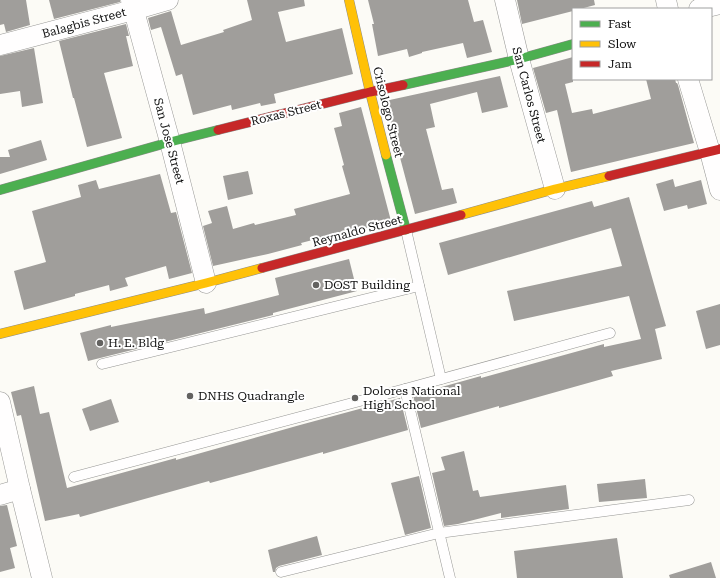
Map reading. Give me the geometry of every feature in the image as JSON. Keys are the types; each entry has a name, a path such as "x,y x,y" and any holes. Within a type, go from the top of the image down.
{"street":[{"name":"Balagbis Street","path":"0,45 132,5 168,0"},
{"name":"Crisologo Street","path":"349,0 370,92 406,230"},
{"name":"San Carlos Street","path":"505,0 519,60 555,189"},
{"path":"703,8 720,4"},
{"name":"San Jose Street","path":"132,5 170,142 206,283"},
{"name":"Roxas Street","path":"0,190 170,142 370,92 519,60 572,44"},
{"path":"688,80 715,150 720,190"},
{"name":"Reynaldo Street","path":"0,334 206,283 555,189 715,150"},
{"path":"0,402 42,578"},
{"path":"0,495 20,489"}],"lane":[{"path":"406,230 441,379"},
{"path":"102,364 419,286"},
{"path":"74,477 610,333"},
{"path":"405,389 450,578"},
{"path":"281,572 439,533 689,500"}],"building":[{"path":"0,0 26,0 30,25 6,32 4,24 0,25"},
{"path":"49,0 120,0 120,2 54,19"},
{"path":"247,0 304,0 305,6 278,12 286,42 342,28 353,74 274,94 276,103 261,106 260,103 232,110 231,105 193,115 182,74 176,76 161,27 151,30 148,18 171,11 181,45 224,32 223,30 252,20"},
{"path":"368,0 468,0 474,22 483,20 492,52 467,58 463,43 422,52 409,57 407,49 378,56 372,24 374,24"},
{"path":"517,0 594,0 595,5 584,8 572,8 572,11 522,24"},
{"path":"126,24 129,36 126,36 133,66 104,73 122,138 87,147 59,41"},
{"path":"34,48 43,103 22,107 20,91 0,94 0,56"},
{"path":"572,57 573,82 565,84 572,113 592,109 593,114 651,99 646,80 675,80 678,85 694,143 571,172 557,110 546,113 533,68"},
{"path":"500,76 508,107 482,113 477,92 430,104 435,127 426,129 442,190 453,188 457,203 415,214 385,101"},
{"path":"361,107 391,221 301,243 302,245 268,254 213,266 203,226 212,223 208,211 227,206 233,229 254,223 255,225 296,215 294,209 350,194 334,128 342,126 339,113"},
{"path":"41,140 47,160 0,174 0,157 10,157 8,150"},
{"path":"248,171 253,194 228,200 223,176"},
{"path":"160,174 171,213 176,212 192,273 169,279 166,266 125,278 128,286 110,291 109,285 24,310 14,271 46,262 32,211 81,197 78,185 96,180 99,189"},
{"path":"673,179 675,187 701,180 707,204 688,209 687,205 664,211 656,184"},
{"path":"629,197 666,326 655,329 662,359 611,371 613,376 421,428 413,395 604,344 604,347 641,339 629,296 514,321 507,291 622,266 611,228 448,275 439,243 592,201 594,207"},
{"path":"349,259 357,291 273,313 273,315 88,361 80,333 111,325 111,327 204,308 205,314 279,295 275,278"},
{"path":"720,304 720,345 706,349 696,311"},
{"path":"34,386 40,414 49,412 67,488 176,458 176,460 400,398 408,430 323,454 323,452 210,483 209,481 80,517 79,514 45,521 21,415 17,416 11,392"},
{"path":"111,399 119,422 90,431 82,409"},
{"path":"464,451 473,491 478,490 480,497 566,485 569,509 501,518 501,513 444,526 432,473 445,470 441,457"},
{"path":"419,476 431,528 405,535 391,483"},
{"path":"645,479 647,498 599,502 597,484"},
{"path":"7,505 17,546 10,548 15,568 0,572 0,506"},
{"path":"317,536 322,555 279,566 276,568 275,572 273,572 268,550"},
{"path":"617,538 623,578 517,578 514,551"},
{"path":"711,562 716,578 670,578 669,575"}],"traffic: fast":[{"path":"403,85 519,59 572,44"},
{"path":"0,190 218,130"},
{"path":"386,155 406,230"}],"traffic: slow":[{"path":"349,0 386,155"},
{"path":"461,215 609,176"},
{"path":"0,334 262,268"}],"traffic: jam":[{"path":"218,130 403,85"},
{"path":"609,176 720,149"},
{"path":"262,268 461,215"}],"place":[{"name":"DOST Building","path":"316,285"},
{"name":"H. E. Bldg","path":"100,343"},
{"name":"DNHS Quadrangle","path":"190,396"},
{"name":"Dolores National High School","path":"355,398"}]}
